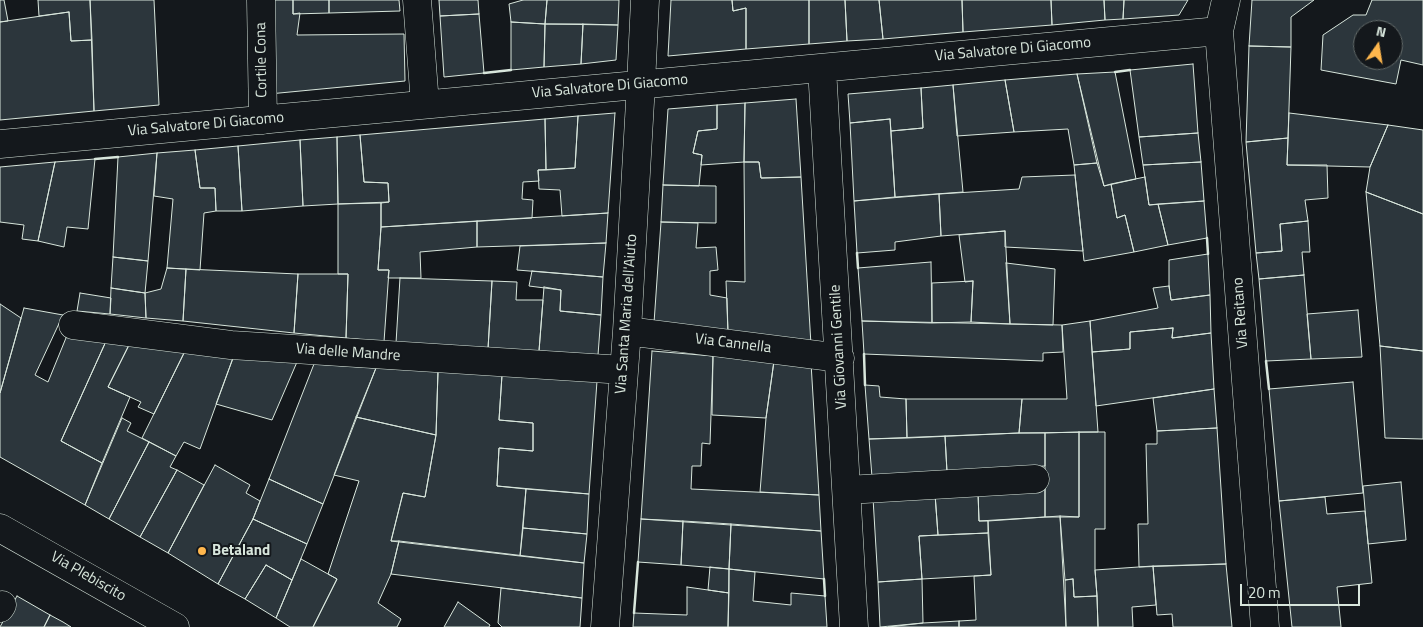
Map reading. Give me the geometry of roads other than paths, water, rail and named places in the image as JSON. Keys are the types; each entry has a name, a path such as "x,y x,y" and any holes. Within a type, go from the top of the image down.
{"street":[{"name":"Cortile Cona","path":"261,0 263,120"},
{"path":"417,0 425,104"},
{"name":"Via Santa Maria dell'Aiuto","path":"605,627 627,331 645,0"},
{"name":"Via Reitano","path":"1226,0 1219,32 1265,627"},
{"name":"Via Salvatore Di Giacomo","path":"0,144 1219,32"},
{"name":"Via Giovanni Gentile","path":"822,68 854,627"},
{"name":"Via delle Mandre","path":"73,325 231,345 624,370"},
{"name":"Via Cannella","path":"627,331 840,358"},
{"path":"847,490 1036,479"},
{"name":"Via Plebiscito","path":"0,528 175,627"}],"place":[{"name":"Betaland","path":"202,551"}]}
